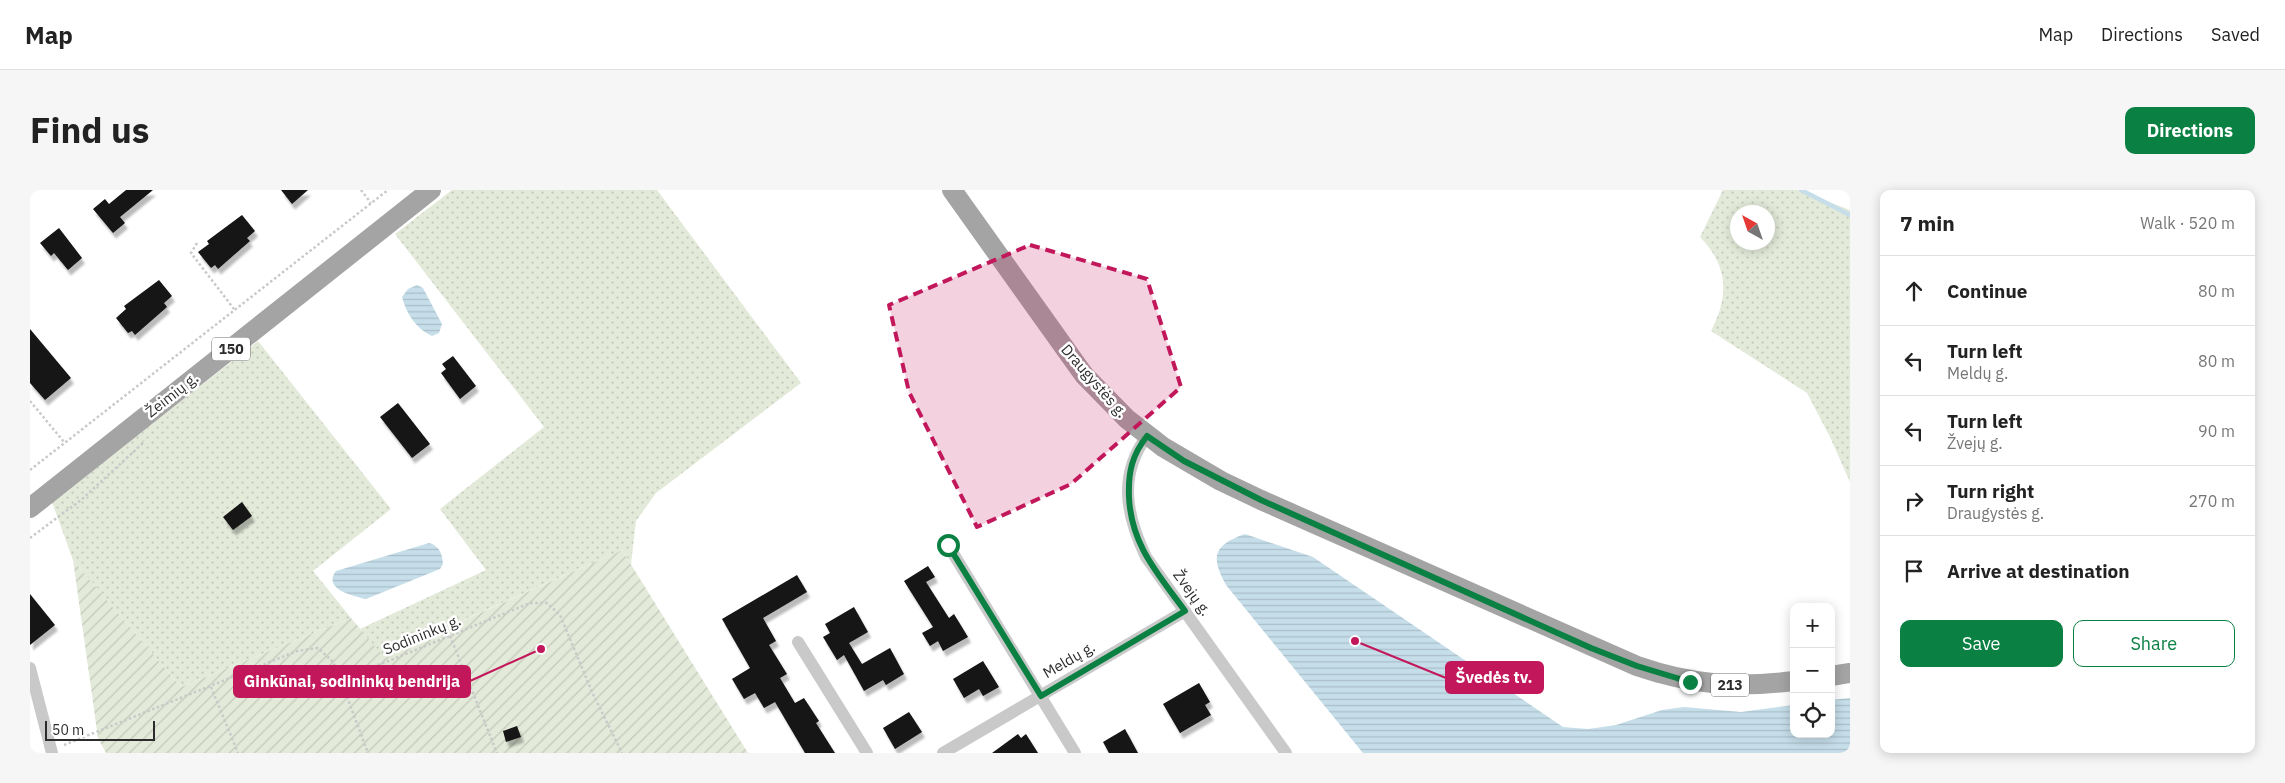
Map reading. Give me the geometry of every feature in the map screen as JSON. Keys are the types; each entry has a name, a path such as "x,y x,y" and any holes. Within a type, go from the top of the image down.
{"main road":[{"name":"Žeimių g.","path":"30,508 431,190"},
{"name":"Draugystės g.","path":"952,190 1084,375 1109,402 1147,436 1184,461 1253,496 1591,648 1637,666 1667,676 1718,685 1790,681"},
{"path":"1835,676 1850,674"}],"street":[{"name":"Žvejų g.","path":"1147,436 1137,449 1131,463 1128,482 1130,516 1134,532 1146,557 1286,753"},
{"path":"948,545 1075,753"},
{"name":"Meldų g.","path":"943,753 1185,611"},
{"path":"798,642 867,753"},
{"path":"30,668 52,752"}],"path":[{"path":"361,190 371,203"},
{"path":"30,470 388,190"},
{"path":"198,243 191,253 234,309"},
{"path":"30,401 64,442"},
{"path":"30,538 81,500 142,444 145,417"},
{"name":"Sodininkų g.","path":"340,678 530,603 547,603 560,615 592,692 622,753"},
{"path":"450,636 497,753"},
{"path":"52,752 297,651 318,648 333,662 368,753"},
{"path":"211,687 238,753"}],"highlighted area":[{"path":"1030,245 1147,279 1181,387 1071,484 977,527 909,392 889,305"}],"green space":[{"path":"452,190 657,190 801,383 656,493 636,521 631,564 622,550 382,656 360,629 486,570 440,509 544,427 395,234"},
{"path":"1723,190 1797,190 1850,210 1850,482 1830,437 1807,393 1711,331 1721,306 1723,282 1721,271 1710,248 1700,237"},
{"path":"258,341 391,509 313,571 351,618 181,687 73,560 52,502"},
{"path":"622,550 748,753 106,753 98,738 73,560 181,687 351,618 383,656"}],"water":[{"path":"417,285 423,288 442,324 439,333 432,336 412,320 402,297 408,289"},
{"path":"1245,534 1313,557 1563,727 1588,729 1616,725 1662,710 1684,707 1741,712 1790,706 1790,738 1835,738 1835,700 1850,698 1850,753 1363,753 1226,585 1218,566 1218,553 1221,547"},
{"path":"429,543 436,546 441,554 443,564 440,569 366,599 347,594 333,583 336,571"}],"building":[{"path":"126,190 153,190 120,217 125,223 113,233 93,209 105,199 109,204"},
{"path":"281,190 308,190 292,204"},
{"path":"242,215 255,231 247,238 250,241 218,269 215,265 211,268 198,252 209,244 207,241"},
{"path":"59,228 82,258 68,270 54,253 51,256 40,243"},
{"path":"159,280 172,296 164,303 167,307 135,335 132,331 128,333 116,318 126,309 124,306"},
{"path":"30,329 71,378 45,400 30,383"},
{"path":"453,356 476,386 460,399 441,373 446,369 442,364"},
{"path":"398,403 430,444 412,458 380,417"},
{"path":"242,502 252,516 233,530 223,517"},
{"path":"928,566 935,577 926,582 949,618 954,614 968,637 943,651 938,641 930,646 922,633 933,627 904,581"},
{"path":"797,575 807,592 763,618 776,641 769,645 787,674 780,678 795,703 804,698 819,721 816,723 835,753 805,753 775,702 764,708 755,693 744,699 732,679 750,668 722,619"},
{"path":"30,594 55,625 30,645"},
{"path":"854,607 868,632 849,643 862,664 890,648 904,674 886,685 883,680 864,691 844,655 837,660 823,637 830,633 825,624"},
{"path":"983,661 999,687 983,696 979,689 964,698 953,679"},
{"path":"1199,683 1210,702 1205,705 1211,715 1180,733 1163,704"},
{"path":"909,712 922,732 895,749 883,728"},
{"path":"517,726 521,737 506,742 503,731"},
{"path":"1125,729 1138,753 1109,753 1103,742"},
{"path":"1018,734 1021,738 1026,734 1038,753 992,753"}],"waterway":[{"path":"1801,190 1850,215"}],"place":[{"name":"Švedės tv.","path":"1355,641"},
{"name":"Ginkūnai, sodininkų bendrija","path":"541,649"}],"route":[{"path":"948,545 1041,696 1185,611 1146,557 1134,532 1130,516 1128,482 1131,463 1137,449 1147,436 1184,461 1261,500 1591,648 1637,666 1690,682"}]}
